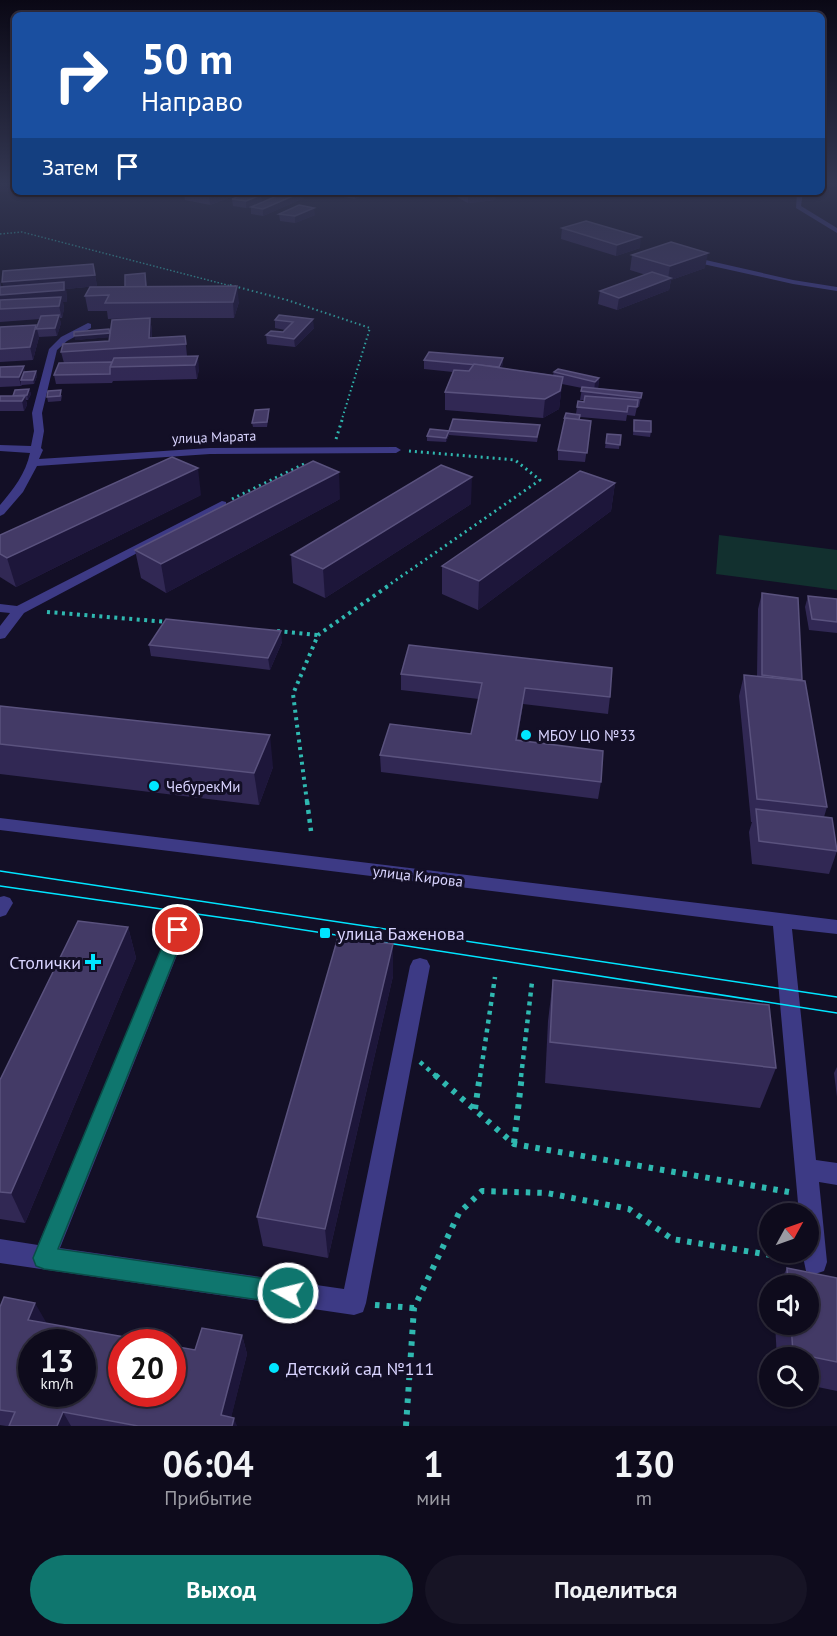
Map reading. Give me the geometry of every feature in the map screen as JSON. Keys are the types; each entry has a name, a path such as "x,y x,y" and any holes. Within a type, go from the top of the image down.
{"street":[{"path":"678,255 741,271 837,289"},
{"path":"0,512 17,492 38,450 37,413 53,349 64,339 88,326"},
{"path":"0,448 38,450"},
{"name":"улица Марата","path":"33,463 210,451 396,450"},
{"path":"0,635 19,610 222,504"},
{"path":"0,608 19,610"},
{"name":"улица Кирова","path":"0,824 837,927"},
{"path":"782,920 811,1203"},
{"path":"44,1258 178,930"},
{"path":"0,1251 354,1303 420,966"},
{"path":"808,1169 837,1174"}],"path":[{"path":"91,250 287,300 370,328 333,450 222,504"},
{"path":"311,831 293,693 318,634 540,480 515,460 396,450"},
{"path":"19,610 175,623"},
{"path":"270,631 318,634"},
{"path":"475,1110 495,977"},
{"path":"514,1144 532,982"},
{"path":"404,1048 514,1144 810,1195"},
{"path":"406,1426 414,1308 459,1213 482,1191 547,1193 629,1209 672,1239 759,1253"},
{"path":"354,1303 414,1308"}],"green space":[{"path":"719,535 837,550 837,590 716,574"}],"building":[{"path":"648,250 696,250 708,253 670,266 632,255"},
{"path":"93,264 95,275 2,282 3,271"},
{"path":"652,272 671,278 619,298 600,291"},
{"path":"145,273 146,287 125,287 125,275"},
{"path":"64,282 64,290 0,295 0,287"},
{"path":"237,286 233,302 105,303 109,295 85,296 90,287"},
{"path":"61,297 59,306 0,309 0,300"},
{"path":"59,315 55,328 36,329 41,316"},
{"path":"279,315 313,319 294,339 266,335 271,331 283,332 293,322 275,320"},
{"path":"150,318 149,338 185,336 186,344 61,352 63,344 109,341 112,320"},
{"path":"36,325 30,347 0,349 0,327"},
{"path":"109,329 110,333 74,336 74,332"},
{"path":"429,352 503,358 499,367 424,360"},
{"path":"198,356 195,365 110,367 114,358"},
{"path":"112,362 110,374 54,375 59,363"},
{"path":"474,364 563,377 560,391 545,399 445,392 454,370 469,371"},
{"path":"24,366 19,377 0,377 0,367"},
{"path":"558,369 599,378 595,382 554,372"},
{"path":"36,371 33,380 21,380 24,372"},
{"path":"582,387 642,393 641,398 581,391"},
{"path":"29,389 27,395 13,396 15,390"},
{"path":"61,390 60,396 47,397 48,391"},
{"path":"0,396 25,396 22,401 0,401"},
{"path":"585,396 638,400 637,407 628,406 627,412 577,407 578,401 584,402"},
{"path":"269,409 267,422 252,423 255,410"},
{"path":"566,413 580,415 579,420 564,419"},
{"path":"565,418 591,421 587,453 558,450"},
{"path":"453,419 540,425 537,437 449,431"},
{"path":"634,420 651,421 651,432 634,431"},
{"path":"430,429 449,431 446,438 427,436"},
{"path":"607,434 621,435 620,445 606,443"},
{"path":"172,457 198,468 7,558 0,554 0,535"},
{"path":"313,461 339,472 161,564 135,550"},
{"path":"441,465 472,477 323,569 291,555"},
{"path":"580,471 615,483 479,581 442,566"},
{"path":"762,593 798,598 802,680 762,675"},
{"path":"808,596 837,599 837,622 812,619"},
{"path":"166,619 281,631 268,658 149,645"},
{"path":"409,645 612,668 610,697 525,688 516,740 603,751 601,782 380,755 390,724 471,734 482,683 401,674"},
{"path":"744,675 805,681 827,807 757,799"},
{"path":"0,706 270,735 254,773 0,744"},
{"path":"756,809 832,818 837,851 759,841"},
{"path":"78,921 128,927 11,1193 0,1192 0,1080"},
{"path":"338,937 393,944 325,1229 257,1217"},
{"path":"553,980 769,1005 776,1068 550,1042"},
{"path":"787,1268 837,1278 837,1362 819,1358 819,1347 793,1347 792,1335 819,1335 819,1275 787,1275"},
{"path":"4,1297 35,1303 28,1320 79,1329 18,1329 18,1407 96,1407 96,1332 108,1334 108,1407 186,1407 186,1348 195,1350 202,1328 242,1335 221,1415 234,1418 232,1426 138,1426 63,1412 57,1426 9,1426 15,1412 0,1410 0,1307"}],"tram line":[{"path":"0,871 837,997"},
{"path":"0,886 253,922 837,1013"}],"place":[{"name":"МБОУ ЦО №33","path":"526,735"},
{"name":"ЧебурекМи","path":"154,786"},
{"name":"улица Баженова","path":"325,933"},
{"name":"Столички","path":"93,962"},
{"name":"Детский сад №111","path":"274,1368"}],"route":[{"path":"178,930 44,1258 288,1293"}]}
